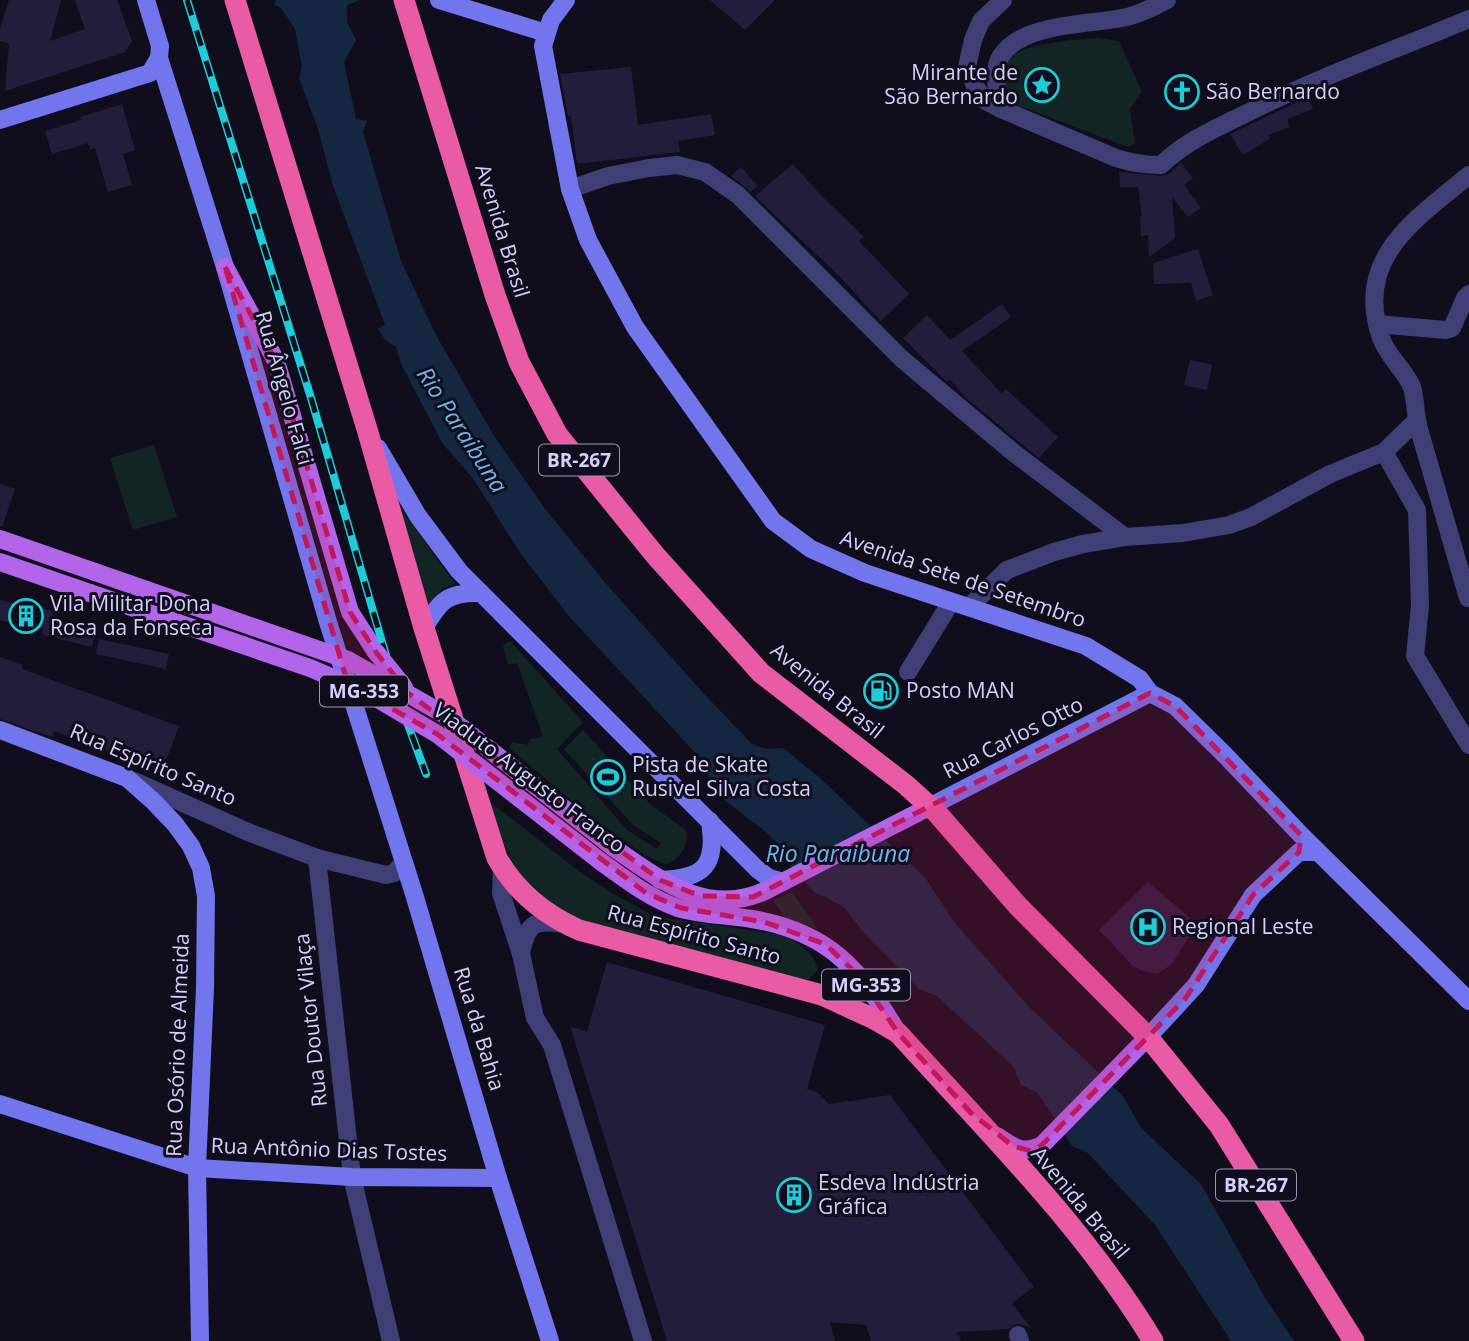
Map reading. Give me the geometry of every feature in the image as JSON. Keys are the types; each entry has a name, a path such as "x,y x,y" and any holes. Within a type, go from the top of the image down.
{"highway":[{"path":"236,0 367,429 424,628 500,863"},
{"name":"Avenida Brasil","path":"404,0 495,295 519,362 557,434 655,555 770,682 906,785 1018,906 1148,1037 1219,1125 1354,1341"},
{"name":"Rua Espírito Santo","path":"500,863 508,878 532,902 549,915 579,930 822,995 898,1033"},
{"name":"Avenida Brasil","path":"898,1033 1103,1266 1153,1341"}],"main road":[{"path":"225,267 276,361 350,611 376,652 408,693"},
{"name":"Viaduto Augusto Franco","path":"0,539 348,660 408,693 463,728 614,848 660,880 685,892 726,900 753,897 789,879"},
{"name":"Viaduto Augusto Franco","path":"0,562 310,668 366,692 438,734 600,861 646,893 666,903 695,911 764,922 802,933 825,944"},
{"name":"Rua Carlos Otto","path":"789,879 929,807"},
{"name":"Avenida Brasil","path":"825,944 860,977 880,1002 898,1033"},
{"path":"971,1113 1013,1146 1031,1151 1042,1145 1148,1037"}],"street":[{"name":"Rua Ângelo Falci","path":"146,0 160,46 159,58 225,267 328,622 363,731"},
{"path":"439,0 546,33 551,20 566,0"},
{"path":"1003,0 982,21 973,40 967,67 971,79 986,101 1132,164 1161,165 1177,149 1270,101 1469,19"},
{"path":"1001,109 996,83 998,64 1001,55 1021,38 1072,25 1124,18 1144,12 1167,0"},
{"name":"Avenida Sete de Setembro","path":"546,33 543,46 570,189 588,240 635,327 773,521 811,548 865,573 1086,646 1140,679 1150,693 1175,706 1224,754 1300,844"},
{"path":"0,120 150,73 159,58"},
{"path":"570,189 608,176 649,168 677,165 705,172 738,195 902,359 1014,453 1125,537"},
{"path":"1468,598 1416,421 1412,387 1381,340 1373,306 1376,281 1385,255 1401,234 1469,175"},
{"path":"1377,324 1446,330 1452,328 1469,294"},
{"path":"969,607 1007,570 1054,552 1125,537 1183,533 1229,526 1330,474 1384,452 1416,421"},
{"path":"367,429 394,477 440,548 459,571 757,869 769,877 789,879"},
{"path":"1384,452 1417,510 1420,606 1415,656 1469,745"},
{"path":"424,628 437,606 450,596 461,592 481,593"},
{"path":"908,672 951,602"},
{"name":"Rua Carlos Otto","path":"929,807 1150,693"},
{"name":"Rua Espírito Santo","path":"0,730 127,779 248,832 317,858 386,875 394,873 404,862"},
{"name":"Rua da Bahia","path":"363,731 550,1341"},
{"name":"Rua Osório de Almeida","path":"127,779 153,801 191,846 201,868 206,896 197,1168 200,1341"},
{"path":"660,880 692,877 702,870 712,851 710,821"},
{"path":"1148,1037 1196,985 1253,895 1300,844 1318,852 1469,1001"},
{"name":"Rua Doutor Vilaça","path":"317,858 352,1177 391,1341"},
{"path":"500,863 501,893 521,954 535,1018 552,1045 643,1341"},
{"path":"521,954 530,927 546,921 565,924"},
{"name":"Rua Antônio Dias Tostes","path":"0,1104 197,1168 352,1177 498,1178"}],"highlighted area":[{"path":"225,267 276,361 350,612 376,652 408,693 660,880 700,896 753,897 1150,693 1175,706 1301,835 1299,852 1253,895 1185,999 1042,1145 1031,1151 1013,1146 971,1113 898,1033 860,977 825,944 764,922 681,908 646,893 437,734 348,684"}],"green space":[{"path":"1098,38 1119,41 1142,92 1130,109 1135,143 1128,147 1019,106 1002,80 1006,66 1017,53 1039,45"},
{"path":"154,445 177,517 133,530 110,458"},
{"path":"397,503 455,584 443,588 427,608"},
{"path":"510,641 583,722 557,749 627,830 657,849 661,843 633,825 564,749 583,730 651,805 686,830 685,846 673,861 668,864 653,859 633,847 587,813 508,747 513,742 527,745 531,739 543,737 517,663 508,665 503,645"},
{"path":"489,801 580,872 654,916 783,935 809,953 818,970 809,979 802,979 570,917 538,895 516,868"},
{"path":"792,892 818,929 785,918 773,900"}],"water":[{"name":"Rio Paraibuna","path":"276,0 360,0 347,5 347,22 356,40 344,62 356,119 367,121 363,132 401,261 436,335 494,436 546,510 608,586 752,744 767,749 783,748 819,777 926,879 954,922 1029,1007 1122,1095 1142,1129 1201,1184 1264,1296 1294,1341 1231,1341 1155,1225 1088,1153 1072,1146 1038,1093 1021,1085 1013,1066 937,996 919,989 864,933 845,908 814,892 786,861 781,847 766,832 705,785 709,774 703,761 568,615 521,554 472,477 443,444 402,366 396,347 385,340 378,329 385,325 333,186 318,129 299,78 302,67 295,29 281,8 274,5"}],"building":[{"path":"9,0 61,0 50,41 85,29 75,0 117,0 132,41 125,52 5,91 9,44 0,41 0,29"},
{"path":"710,0 775,0 745,30"},
{"path":"631,67 638,125 711,114 715,135 678,141 680,152 577,164 571,116 568,116 560,74"},
{"path":"1308,97 1313,109 1287,119 1290,127 1268,135 1270,139 1243,155 1230,134"},
{"path":"122,104 135,150 123,154 132,185 108,192 95,148 90,150 88,143 52,154 45,131"},
{"path":"1181,163 1193,178 1184,185 1201,208 1188,217 1172,197 1175,238 1149,257 1148,235 1141,236 1142,216 1138,187 1120,187 1119,172 1161,176 1169,174"},
{"path":"793,164 864,237 859,241 909,294 881,321 837,274 755,196"},
{"path":"741,167 758,186 751,192 731,176"},
{"path":"1198,249 1213,295 1196,301 1191,283 1154,284 1153,263"},
{"path":"1002,304 1011,317 962,351 1002,394 1006,389 1058,437 1039,458 965,397 950,380 947,382 903,338 927,315 950,340"},
{"path":"1190,360 1212,365 1207,390 1184,385"},
{"path":"0,484 15,489 2,527 0,526"},
{"path":"0,600 53,611 51,622 95,632 92,647 42,635 43,629 0,620"},
{"path":"99,639 169,654 166,669 96,654"},
{"path":"0,657 23,665 22,669 179,726 162,771 54,731 52,737 0,719"},
{"name":"Regional Leste","path":"1148,882 1197,924 1172,964 1157,974 1133,966 1099,930"},
{"name":"Esdeva Indústria Gráfica","path":"607,962 825,1025 807,1089 817,1092 829,1104 890,1095 1034,1287 1012,1303 1031,1328 1020,1324 1008,1329 957,1332 961,1341 871,1341 866,1325 830,1322 835,1341 667,1341 570,1026 587,1032"}],"railway":[{"path":"187,0 311,398 399,700 426,774"}],"place":[{"name":"Mirante de São Bernardo","path":"1042,85"},
{"name":"São Bernardo","path":"1182,92"},
{"name":"Vila Militar Dona Rosa da Fonseca","path":"26,616"},
{"name":"Posto MAN","path":"881,691"},
{"name":"Pista de Skate Rusivel Silva Costa","path":"608,777"},
{"name":"Regional Leste","path":"1148,927"},
{"name":"Esdeva Indústria Gráfica","path":"794,1195"}]}
